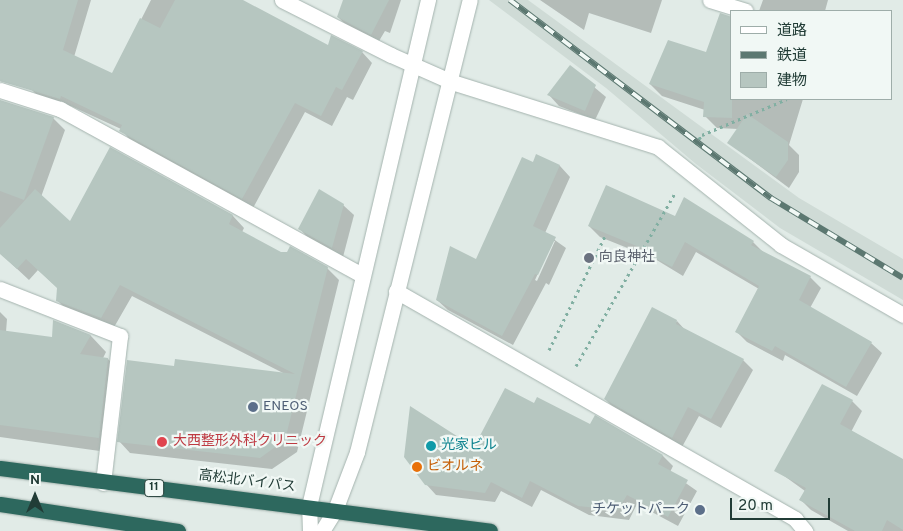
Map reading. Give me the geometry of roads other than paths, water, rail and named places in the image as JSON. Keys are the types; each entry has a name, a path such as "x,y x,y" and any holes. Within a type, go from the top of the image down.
{"highway":[{"name":"高松北バイパス","path":"0,468 103,483 309,506 490,531"},
{"path":"0,504 178,531"}],"street":[{"path":"282,0 452,82 658,147 781,245 903,315"},
{"path":"310,531 309,506 428,0"},
{"path":"322,531 335,510 357,452 396,291 452,82 470,0"},
{"path":"710,0 742,10"},
{"path":"0,90 60,109 362,275"},
{"path":"0,289 120,336 103,483"},
{"path":"396,291 539,371 796,520 805,531"}],"railway":[{"path":"510,0 771,198 903,278"}],"place":[{"name":"向良神社","path":"589,258"},
{"name":"ENEOS","path":"253,407"},
{"name":"大西整形外科クリニック","path":"162,442"},
{"name":"光家ビル","path":"431,446"},
{"name":"ビオルネ","path":"417,467"},
{"name":"チケットパーク","path":"700,510"}]}
